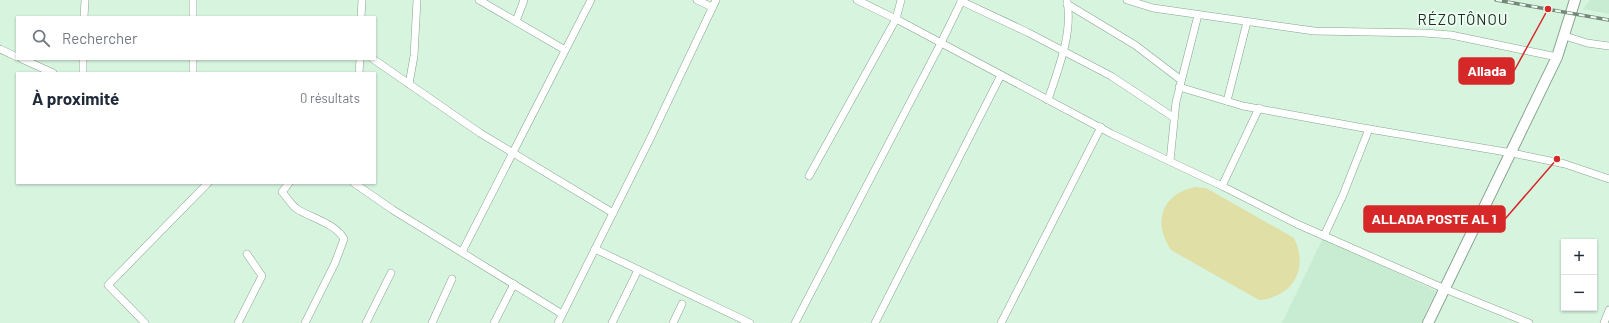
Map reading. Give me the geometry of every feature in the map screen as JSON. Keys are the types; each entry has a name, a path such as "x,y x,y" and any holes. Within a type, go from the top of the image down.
{"main road":[{"path":"1428,323 1512,153 1557,57 1565,36 1575,0"}],"street":[{"path":"84,16 85,0"},
{"path":"193,0 193,16"},
{"path":"361,16 362,0"},
{"path":"409,84 414,56 417,0"},
{"path":"479,0 565,50"},
{"path":"516,21 524,0"},
{"path":"462,252 591,0"},
{"path":"697,0 712,7"},
{"path":"558,323 716,0"},
{"path":"857,0 1101,127 1324,236 1445,289 1510,320 1529,323"},
{"path":"809,176 896,19 901,0"},
{"path":"794,323 941,43 962,0 1111,76 1173,117"},
{"path":"1127,0 1152,8 1247,22 1331,32 1409,32 1451,35 1557,57"},
{"path":"1048,100 1063,52 1067,30 1067,2"},
{"path":"1067,2 1136,45 1180,83 1227,101 1369,129 1512,153 1565,164 1609,179"},
{"path":"1170,161 1173,117 1180,83 1198,15"},
{"path":"1227,101 1247,22"},
{"path":"1565,36 1587,43 1609,46"},
{"path":"0,48 16,56"},
{"path":"24,60 52,72"},
{"path":"83,60 83,72"},
{"path":"193,60 194,72"},
{"path":"360,60 360,72"},
{"path":"374,60 480,133 613,213"},
{"path":"874,323 1001,75"},
{"path":"1222,186 1259,108"},
{"path":"1001,323 1101,127"},
{"path":"1324,236 1346,187 1369,129"},
{"path":"145,323 108,285 207,184"},
{"path":"288,184 282,192 296,208 320,219 341,234 344,239 335,263 305,323"},
{"path":"357,184 393,210 562,314"},
{"path":"595,250 750,323"},
{"path":"238,323 262,276 247,254"},
{"path":"612,323 638,270"},
{"path":"366,323 391,273"},
{"path":"432,323 452,279"},
{"path":"494,323 514,284"},
{"path":"673,323 682,304"},
{"path":"1604,323 1609,310"}],"shaded area":[{"path":"1590,0 1609,0 1609,14 1583,9"},
{"path":"1195,187 1206,188 1294,238 1300,260 1295,280 1289,287 1271,298 1259,300 1171,250 1165,240 1162,229 1164,211 1168,203 1175,196"},
{"path":"1323,238 1436,291 1421,323 1282,323"}],"railway":[{"path":"1496,0 1609,20"}],"place":[{"name":"Allada","path":"1548,9"},
{"name":"ALLADA POSTE AL 1","path":"1557,159"}],"district":[{"name":"RÉZOTÔNOU","path":"1463,20"}]}
